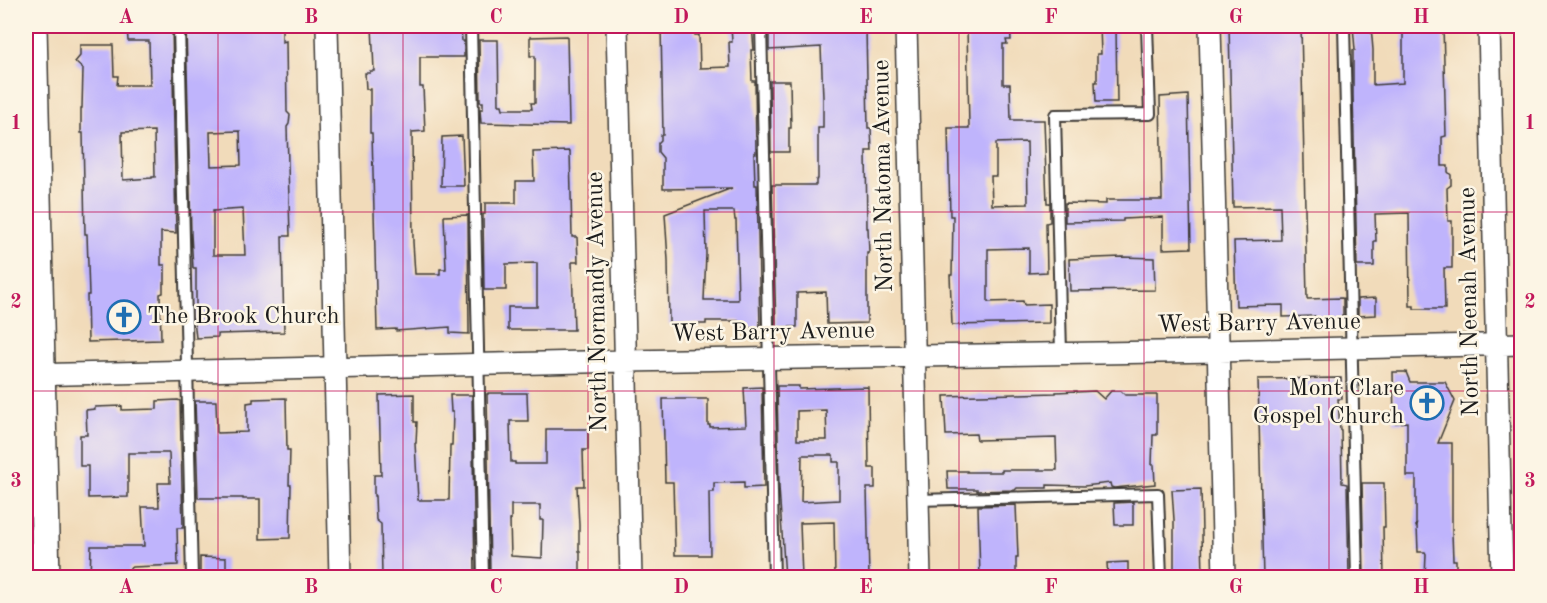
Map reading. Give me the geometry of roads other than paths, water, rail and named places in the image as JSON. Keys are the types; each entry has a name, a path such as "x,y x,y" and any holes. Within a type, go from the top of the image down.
{"street":[{"path":"33,26 33,374 46,578"},
{"path":"327,26 340,578"},
{"name":"North Normandy Avenue","path":"617,26 630,578"},
{"name":"North Natoma Avenue","path":"906,26 920,578"},
{"path":"1210,26 1224,578"},
{"name":"North Neenah Avenue","path":"1489,26 1502,578"},
{"name":"West Barry Avenue","path":"33,374 1521,344"}],"lane":[{"path":"179,26 192,578"},
{"path":"471,26 483,578"},
{"path":"761,26 774,578"},
{"path":"1060,353 1055,115 1150,114 1147,26"},
{"path":"1344,26 1357,578"},
{"path":"917,500 1158,494 1161,578"}],"place":[{"name":"The Brook Church","path":"124,317"},
{"name":"Mont Clare Gospel Church","path":"1427,403"}]}
